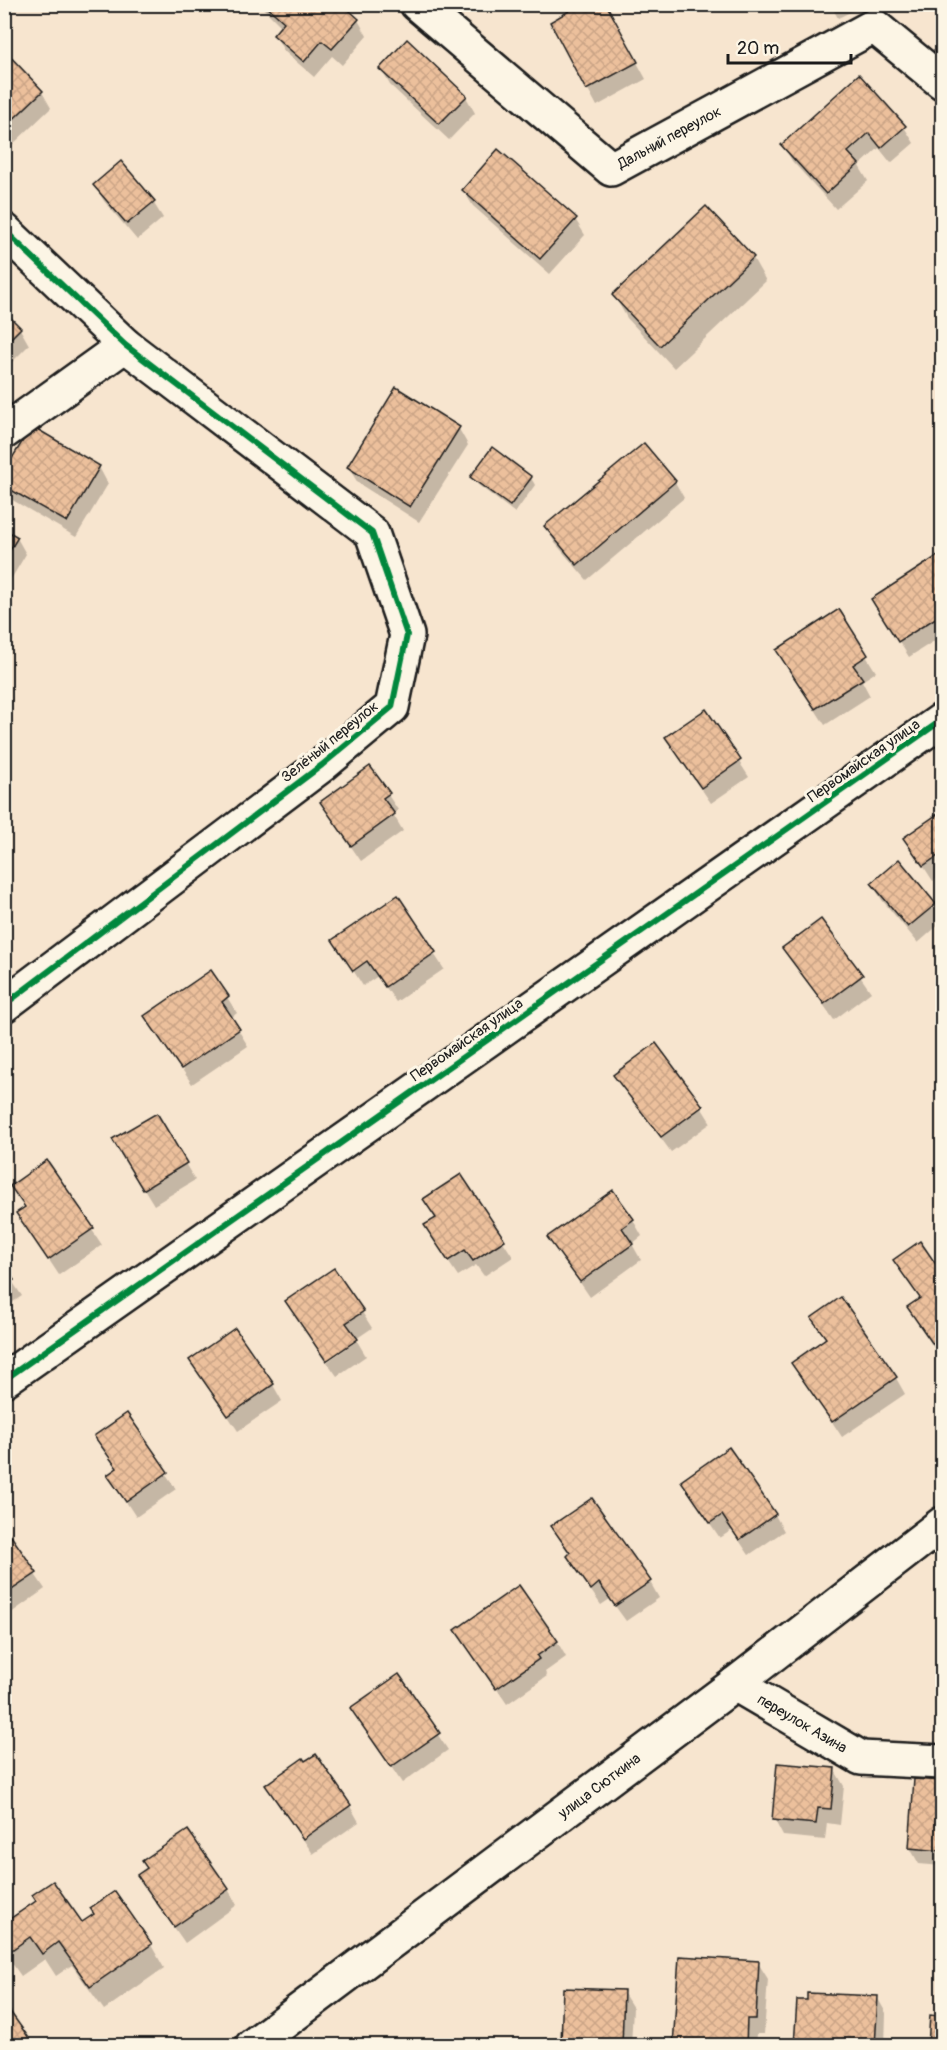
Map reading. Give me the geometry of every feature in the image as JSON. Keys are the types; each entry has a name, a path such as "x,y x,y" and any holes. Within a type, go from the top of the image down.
{"street":[{"name":"Дальний переулок","path":"417,4 611,169 874,26 942,82"},
{"name":"Зелёный переулок","path":"4,230 124,345 372,533 407,634 392,707 322,765 4,1005"},
{"path":"4,432 124,345"},
{"name":"Первомайская улица","path":"4,1380 942,720"},
{"name":"улица Сюткина","path":"252,2046 735,1684 942,1524"},
{"name":"переулок Азина","path":"735,1684 861,1758 942,1762"}],"building":[{"path":"264,4 342,4 359,19 332,49 322,41 304,62 273,35 284,22"},
{"path":"581,4 606,4 638,62 586,90 550,22"},
{"path":"407,39 467,96 439,124 379,69"},
{"path":"6,52 43,91 4,128 4,54"},
{"path":"859,74 906,126 881,148 869,133 848,152 859,164 826,194 781,145"},
{"path":"498,149 577,218 540,259 462,190"},
{"path":"121,161 155,201 127,224 93,185"},
{"path":"706,206 754,257 660,346 612,295"},
{"path":"4,311 21,328 4,345"},
{"path":"396,387 460,427 410,507 347,467"},
{"path":"32,426 100,466 67,522 4,486 4,471"},
{"path":"644,443 676,481 577,565 544,526"},
{"path":"492,447 532,477 510,506 470,477"},
{"path":"4,529 18,537 4,560"},
{"path":"942,553 942,614 898,642 871,599"},
{"path":"839,609 868,655 853,665 863,679 815,709 776,650"},
{"path":"706,709 741,760 701,788 665,737"},
{"path":"370,766 390,793 383,798 395,814 351,846 320,802"},
{"path":"942,811 942,853 923,866 903,838"},
{"path":"899,859 936,904 908,927 871,883"},
{"path":"398,895 436,952 385,987 367,961 353,971 332,940"},
{"path":"821,919 863,975 824,1004 782,948"},
{"path":"211,970 229,996 222,1002 240,1029 181,1069 144,1016"},
{"path":"656,1043 703,1106 661,1137 613,1075"},
{"path":"157,1113 187,1163 143,1190 112,1139"},
{"path":"47,1160 94,1228 48,1260 16,1213 25,1207 10,1186"},
{"path":"461,1174 505,1240 473,1261 465,1250 448,1261 424,1225 436,1218 423,1199"},
{"path":"613,1190 634,1219 622,1228 633,1244 580,1282 547,1237"},
{"path":"920,1241 942,1273 942,1357 907,1307 920,1298 893,1260"},
{"path":"4,1266 14,1280 4,1286"},
{"path":"334,1268 364,1311 346,1323 358,1339 326,1361 285,1301"},
{"path":"841,1297 897,1377 832,1422 791,1363 826,1338 811,1318"},
{"path":"235,1328 274,1384 228,1416 189,1360"},
{"path":"127,1413 168,1472 126,1502 107,1475 117,1468 94,1436"},
{"path":"729,1447 776,1514 739,1540 722,1515 710,1523 681,1481"},
{"path":"592,1498 651,1581 615,1606 599,1583 591,1590 567,1556 570,1553 551,1526"},
{"path":"4,1526 37,1573 4,1595"},
{"path":"519,1585 558,1641 537,1656 539,1659 496,1689 455,1630"},
{"path":"399,1674 440,1733 391,1767 350,1708"},
{"path":"316,1754 351,1805 303,1839 265,1785 303,1758 305,1761"},
{"path":"777,1763 835,1768 831,1809 818,1808 816,1824 772,1820"},
{"path":"914,1779 942,1781 942,1851 909,1848"},
{"path":"188,1830 229,1889 174,1927 137,1875 147,1868 142,1861"},
{"path":"53,1881 82,1922 94,1914 90,1908 115,1891 152,1944 90,1987 58,1942 42,1954 30,1937 6,1954 4,1923 36,1901 32,1895"},
{"path":"679,1956 759,1961 756,2019 747,2019 746,2046 673,2046"},
{"path":"563,1988 624,1990 622,2046 561,2044"},
{"path":"807,1993 878,1996 875,2046 794,2046 797,2000 807,2000"},
{"path":"4,2003 29,2038 18,2046 4,2046"},
{"path":"938,2006 942,2007 942,2046 928,2046 930,2015 938,2016"}],"cycle path":[{"path":"4,230 125,345 372,533 407,635 392,707 322,765 4,1005"},
{"path":"4,1380 942,720"}]}
